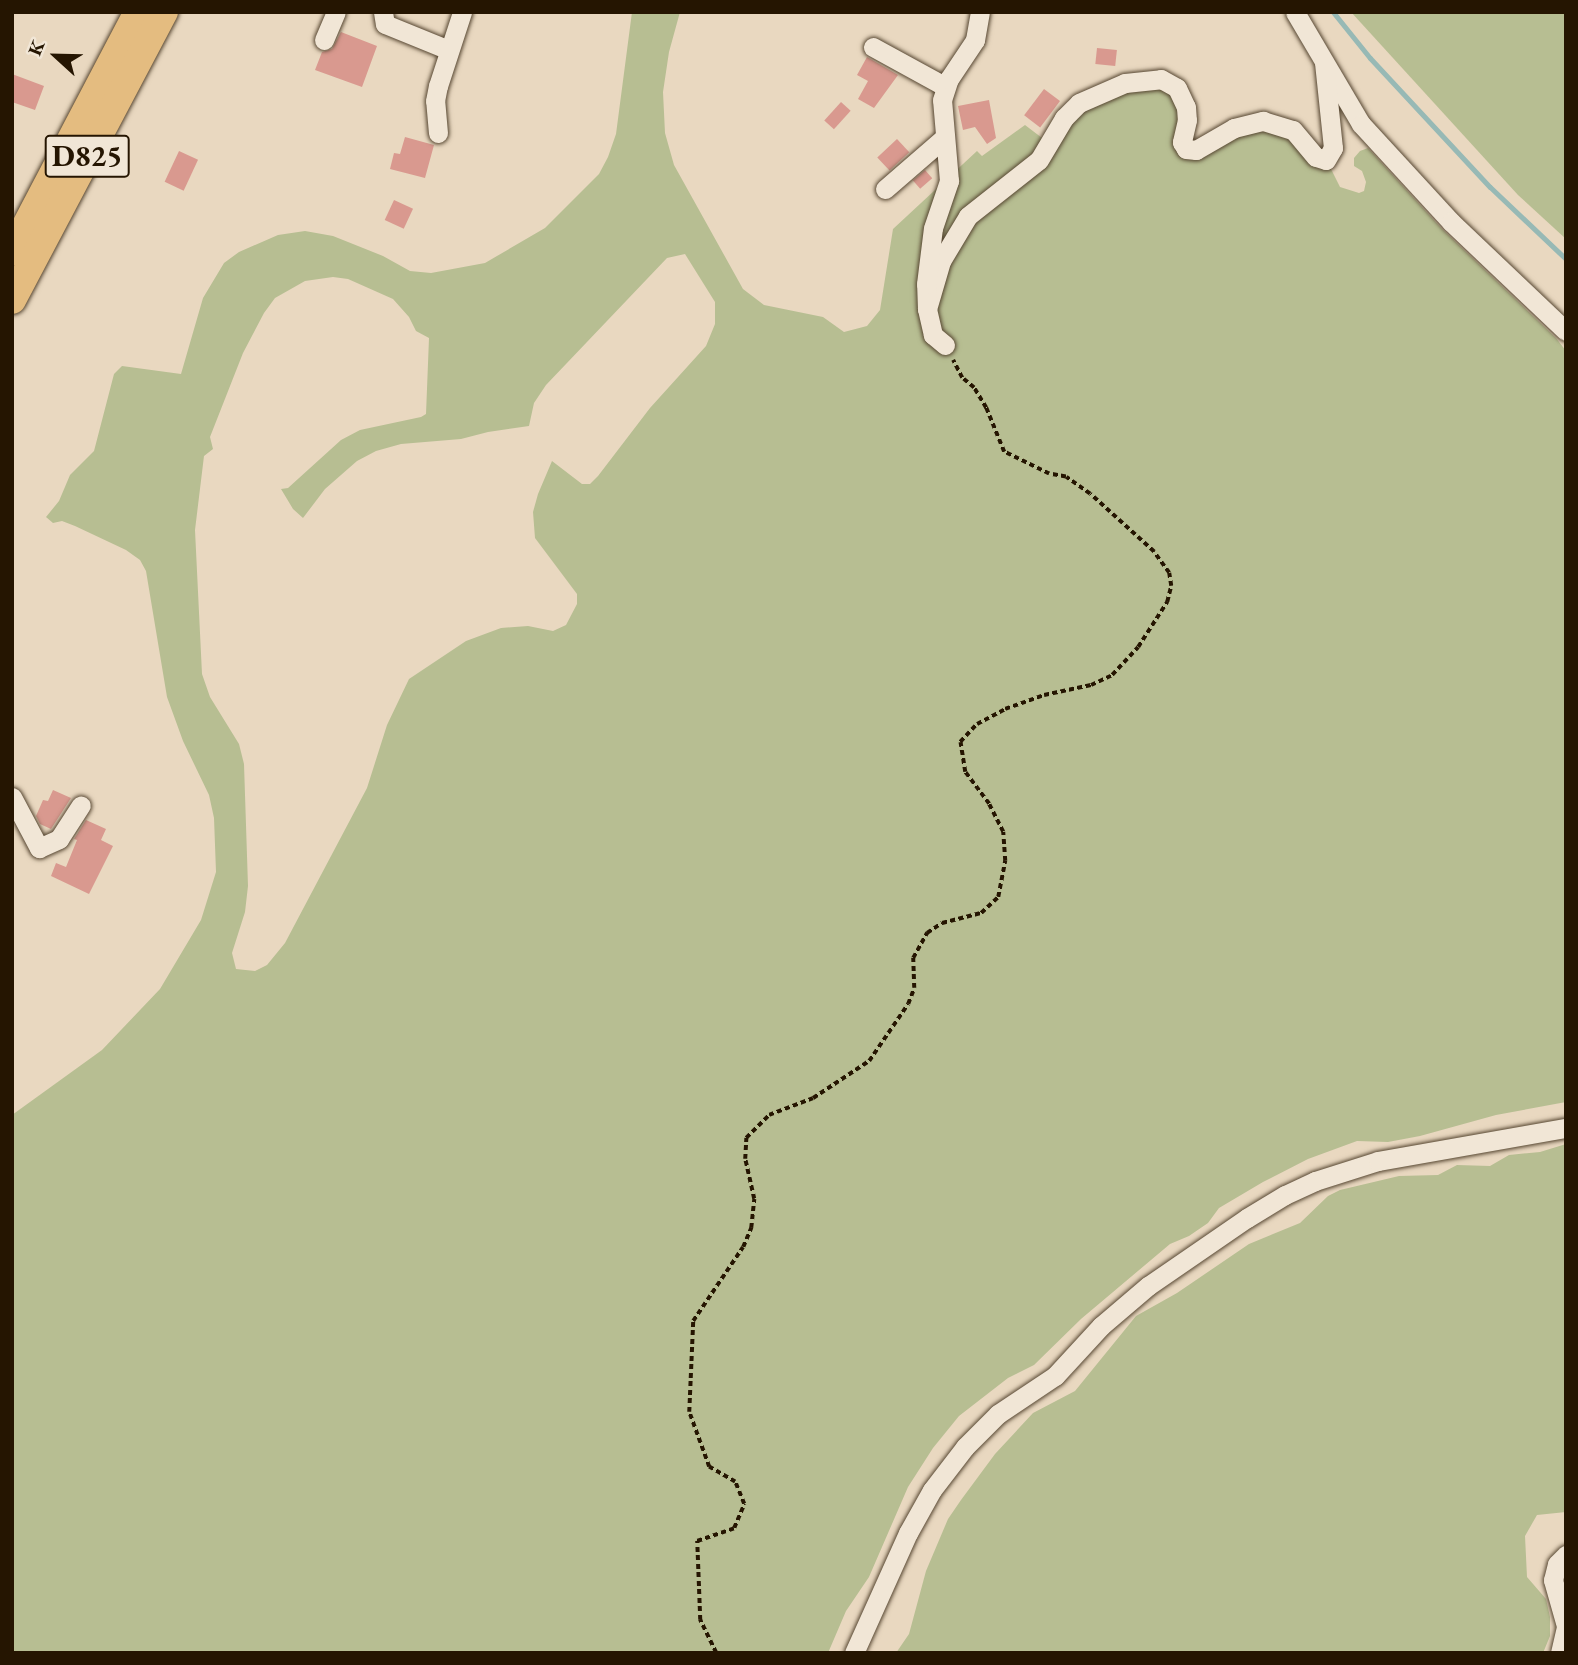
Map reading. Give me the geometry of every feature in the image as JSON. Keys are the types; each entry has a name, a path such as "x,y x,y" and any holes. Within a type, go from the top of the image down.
{"highway":[{"name":"D825","path":"12,252 138,12"},
{"name":"D825","path":"12,300 164,12"}],"street":[{"path":"324,40 336,12"},
{"path":"383,12 386,24 449,50"},
{"path":"438,133 435,101 462,12"},
{"path":"945,345 933,335 927,309 929,247 949,181 942,106 946,87 975,40 980,12"},
{"path":"1295,12 1361,124 1414,184 1566,331"},
{"path":"873,47 946,87"},
{"path":"927,309 941,261 968,216 1039,160 1064,118 1079,103 1125,83 1161,79 1177,88 1186,107 1187,120 1182,142 1186,149 1196,150 1234,128 1264,121 1293,130 1315,157 1324,160 1333,148 1324,63"},
{"path":"886,189 945,137"},
{"path":"12,797 39,848 59,839 81,805"},
{"path":"854,1653 908,1533 932,1490 965,1447 998,1414 1048,1383 1101,1326 1148,1286 1256,1212 1315,1181 1378,1161 1566,1128"},
{"path":"1560,1653 1566,1626 1553,1580 1557,1564 1566,1555"}],"path":[{"path":"716,1653 700,1620 697,1541 734,1528 744,1504 735,1482 709,1467 689,1412 694,1321 743,1247 751,1228 754,1199 745,1159 746,1138 769,1115 813,1098 869,1061 908,1004 914,988 914,958 927,933 942,923 981,913 998,897 1005,861 1003,832 989,804 965,772 960,742 978,724 1005,709 1044,695 1091,685 1112,675 1138,647 1167,602 1171,586 1170,573 1154,552 1090,494 1066,477 1049,474 1004,452 986,408 974,388 962,378 945,345"}],"green space":[{"path":"632,12 680,12 669,52 663,92 665,133 674,165 743,289 764,305 823,317 844,332 867,326 880,310 893,229 977,151 982,156 1025,125 1050,144 1093,95 1173,85 1183,146 1263,121 1330,167 1340,187 1359,193 1364,191 1366,182 1362,171 1354,166 1354,158 1360,151 1368,148 1442,229 1556,338 1566,351 1566,1102 1496,1115 1388,1142 1357,1141 1308,1159 1263,1182 1219,1208 1208,1223 1189,1236 1170,1244 1081,1319 1034,1365 1008,1378 959,1416 933,1448 908,1487 869,1577 846,1611 828,1653 12,1653 12,1115 102,1050 160,989 201,920 216,872 214,818 209,795 183,741 167,697 146,571 140,560 126,550 62,521 53,523 46,517 59,501 70,475 94,451 114,374 122,366 181,374 203,298 224,263 239,252 278,235 305,231 333,236 383,256 410,271 431,273 485,263 545,228 599,174 616,134","holes":["685,254 715,302 715,324 706,346 650,408 590,484 582,484 552,461 533,512 535,538 577,594 577,604 566,625 553,631 528,626 501,628 466,641 409,679 387,725 367,788 285,943 267,965 255,971 236,969 232,953 245,912 248,886 244,764 239,744 210,697 202,674 195,530 204,456 213,449 210,437 243,353 264,313 275,298 305,281 333,277 348,279 393,299 409,317 416,331 429,338 426,414 360,430 341,440 288,488 281,489 293,509 303,518 325,489 357,461 376,451 401,444 461,439 529,426 534,403 546,385 667,258"]},
{"path":"1351,12 1566,12 1566,239 1518,195"},
{"path":"1566,1144 1566,1512 1537,1515 1525,1536 1527,1577 1546,1599 1550,1617 1550,1636 1543,1653 896,1653 909,1634 926,1571 948,1519 961,1500 995,1454 1033,1413 1075,1391 1136,1316 1177,1293 1249,1244 1300,1223 1328,1196 1340,1190 1399,1176 1438,1175 1457,1165 1490,1166 1509,1155 1540,1152"}],"building":[{"path":"341,32 377,46 362,87 315,70 322,52 332,49"},
{"path":"1097,48 1117,50 1115,66 1095,64"},
{"path":"867,57 898,75 874,108 858,99 868,81 857,75"},
{"path":"12,74 44,86 35,110 12,102"},
{"path":"1044,89 1060,101 1040,127 1024,115"},
{"path":"989,100 996,138 987,144 975,127 963,130 958,106"},
{"path":"841,102 851,111 834,129 824,121"},
{"path":"405,137 434,145 425,178 390,169 394,153 400,154"},
{"path":"897,139 909,152 890,171 877,157"},
{"path":"179,151 198,160 184,191 165,182"},
{"path":"925,170 932,178 920,189 913,180"},
{"path":"394,200 413,209 404,229 385,220"},
{"path":"53,790 71,798 51,829 40,824 36,816 43,800 48,801"},
{"path":"86,820 106,829 101,840 113,846 89,894 51,876 56,863 66,867 77,840 74,839"}],"waterway":[{"path":"1333,12 1370,58 1490,187 1566,259"}]}
